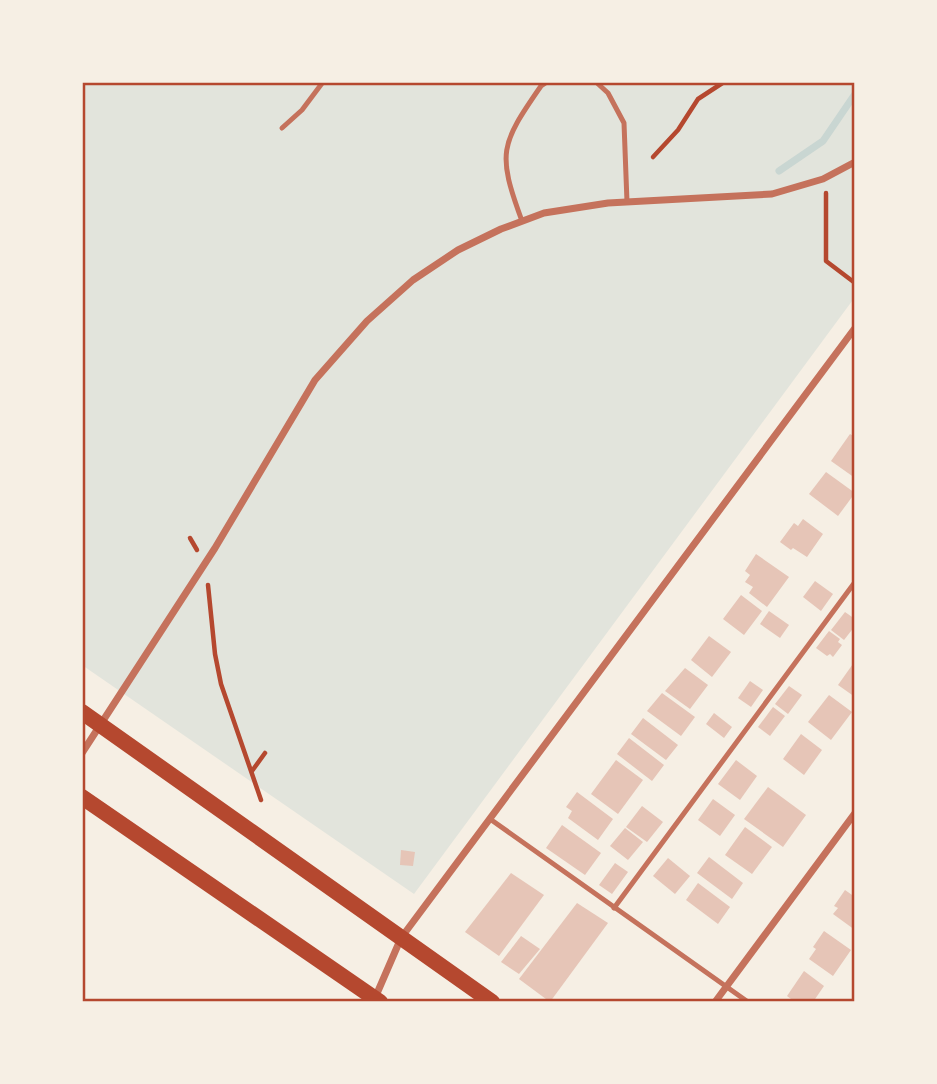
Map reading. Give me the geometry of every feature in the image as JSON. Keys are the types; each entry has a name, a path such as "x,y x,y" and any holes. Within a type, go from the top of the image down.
{"main road":[{"path":"82,712 492,1002"},
{"path":"82,797 376,1001"}],"street":[{"path":"82,752 204,565 315,380 367,321 413,280 458,250 544,213 627,202 772,194 823,179 855,162"},
{"path":"376,1001 401,938 855,328"},
{"path":"715,1002 855,813"}],"lane":[{"path":"282,128 302,110 323,82"},
{"path":"522,221 506,173 506,149 515,124 541,86 547,82"},
{"path":"596,82 608,93 624,123 627,202"},
{"path":"614,908 855,582"},
{"path":"490,819 748,1002"}],"path":[{"path":"653,158 678,130 698,99 724,82"},
{"path":"823,179 826,190 826,261 855,283"},
{"path":"190,538 204,565 210,590 215,654 221,684 261,800"},
{"path":"251,771 265,753"}],"shaded area":[{"path":"82,82 855,82 855,297 414,894 82,665"}],"building":[{"path":"850,434 855,437 855,478 831,461"},
{"path":"826,472 855,493 838,516 809,494"},
{"path":"803,519 823,534 807,557 780,542 794,523 798,526"},
{"path":"756,554 789,577 767,607 749,593 753,587 745,582 750,575 745,571"},
{"path":"815,581 833,594 821,611 803,597"},
{"path":"741,595 762,611 744,635 723,619"},
{"path":"769,611 789,625 780,638 760,624"},
{"path":"845,612 855,619 855,626 844,640 831,630"},
{"path":"829,631 840,639 838,642 842,645 833,657 816,648"},
{"path":"709,636 731,652 712,677 691,660"},
{"path":"855,661 855,697 838,685"},
{"path":"685,668 708,685 690,709 665,691"},
{"path":"750,681 763,690 751,707 738,698"},
{"path":"789,686 802,695 788,714 775,704"},
{"path":"662,693 695,717 681,736 647,711"},
{"path":"829,695 852,712 831,740 808,722"},
{"path":"773,707 785,716 770,736 758,727"},
{"path":"714,713 732,727 724,738 706,724"},
{"path":"643,718 678,745 666,760 631,734"},
{"path":"801,734 822,750 804,775 783,759"},
{"path":"629,738 664,765 652,781 617,754"},
{"path":"616,760 643,780 618,814 591,794"},
{"path":"736,760 757,776 740,800 718,784"},
{"path":"768,787 806,815 783,847 744,819"},
{"path":"577,792 613,819 598,840 568,818 572,811 566,807"},
{"path":"713,799 735,815 720,836 698,820"},
{"path":"642,806 663,822 647,842 626,827"},
{"path":"562,825 601,853 585,875 546,848"},
{"path":"745,827 772,847 752,874 725,855"},
{"path":"625,828 643,842 628,860 610,846"},
{"path":"401,850 415,852 413,866 400,865"},
{"path":"709,857 743,883 732,899 697,873"},
{"path":"668,858 690,876 675,894 653,876"},
{"path":"615,863 628,872 612,894 599,885"},
{"path":"511,873 544,895 499,956 465,932"},
{"path":"698,883 730,907 718,924 686,900"},
{"path":"845,890 855,897 855,930 833,914 838,908 834,906"},
{"path":"577,903 608,923 550,1002 519,979"},
{"path":"824,931 851,950 833,976 809,959 816,949 813,947"},
{"path":"521,936 540,949 519,974 501,962"},
{"path":"804,971 824,986 813,1002 795,1002 787,996"}],"waterway":[{"path":"779,171 823,141 855,94"}]}
